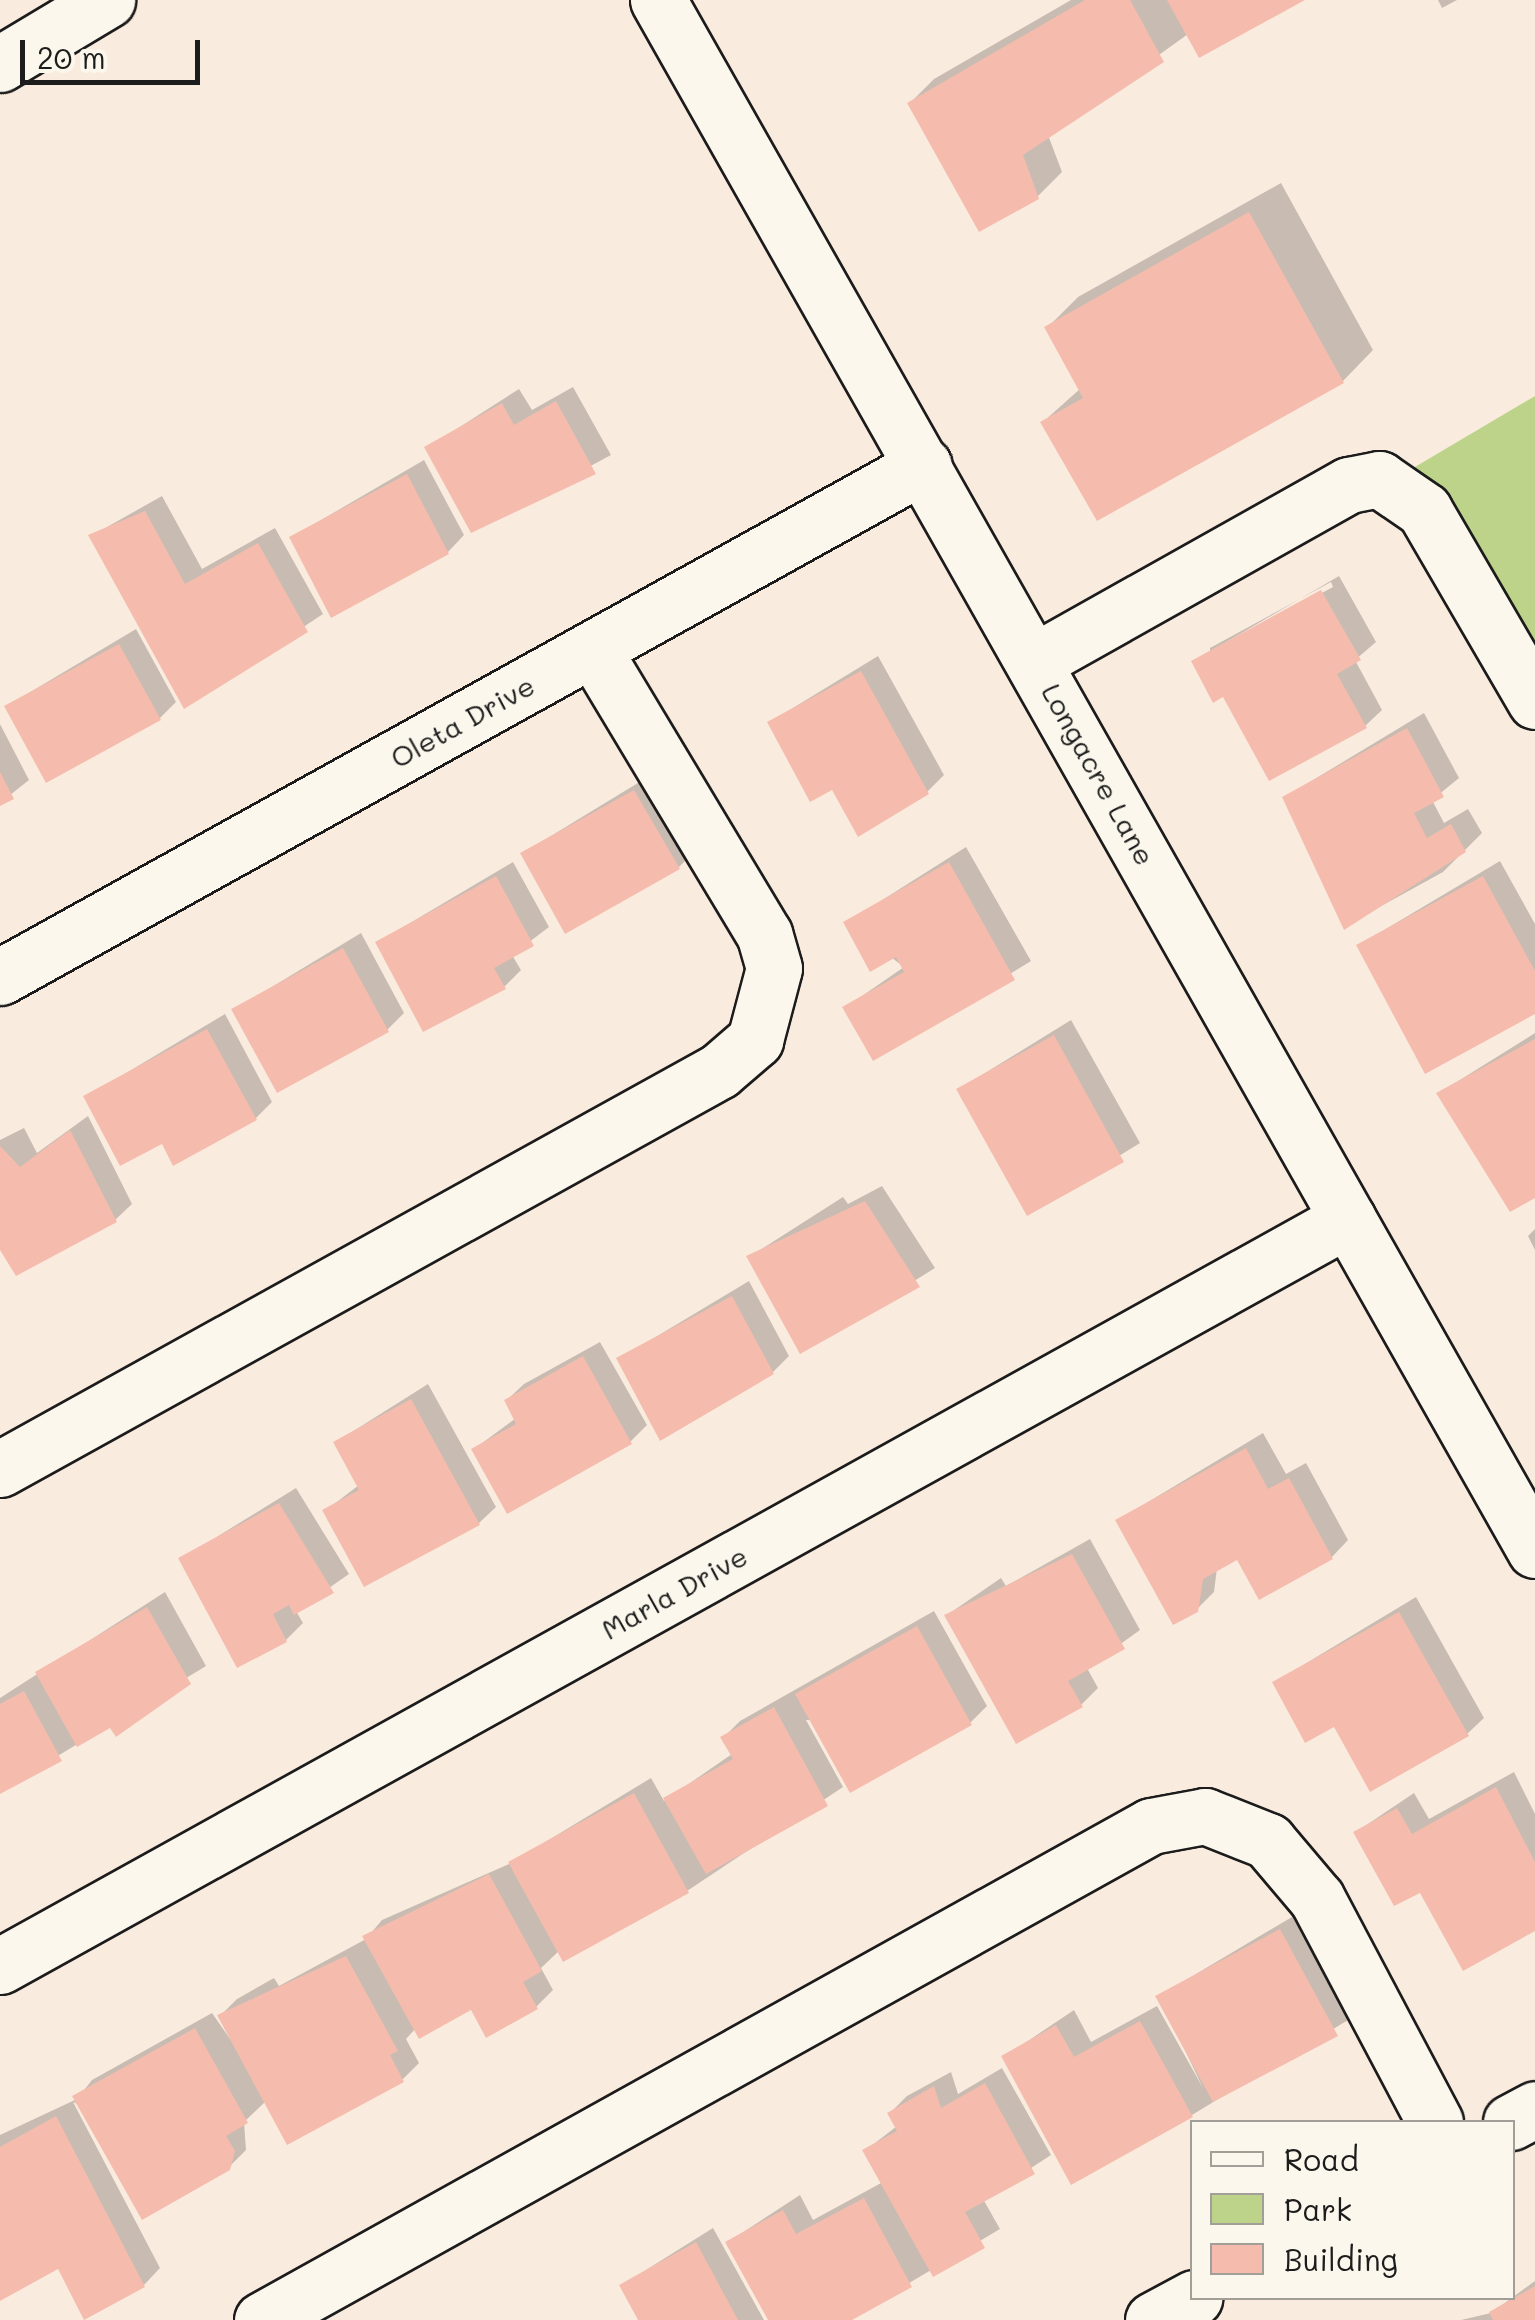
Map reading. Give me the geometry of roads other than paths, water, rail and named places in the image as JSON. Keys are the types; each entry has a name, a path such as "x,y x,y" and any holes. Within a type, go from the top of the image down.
{"street":[{"path":"0,64 107,0"},
{"name":"Longacre Lane","path":"658,0 1036,661 1535,1550"},
{"name":"Oleta Drive","path":"0,977 924,465"},
{"path":"1036,661 1350,485 1379,478 1424,510 1535,701"},
{"path":"0,1469 718,1071 755,1040 774,968 764,934 593,649"},
{"name":"Marla Drive","path":"0,1966 1348,1219"},
{"path":"262,2320 1151,1826 1205,1816 1268,1840 1318,1899 1433,2120"},
{"path":"1153,2320 1190,2300"}]}
